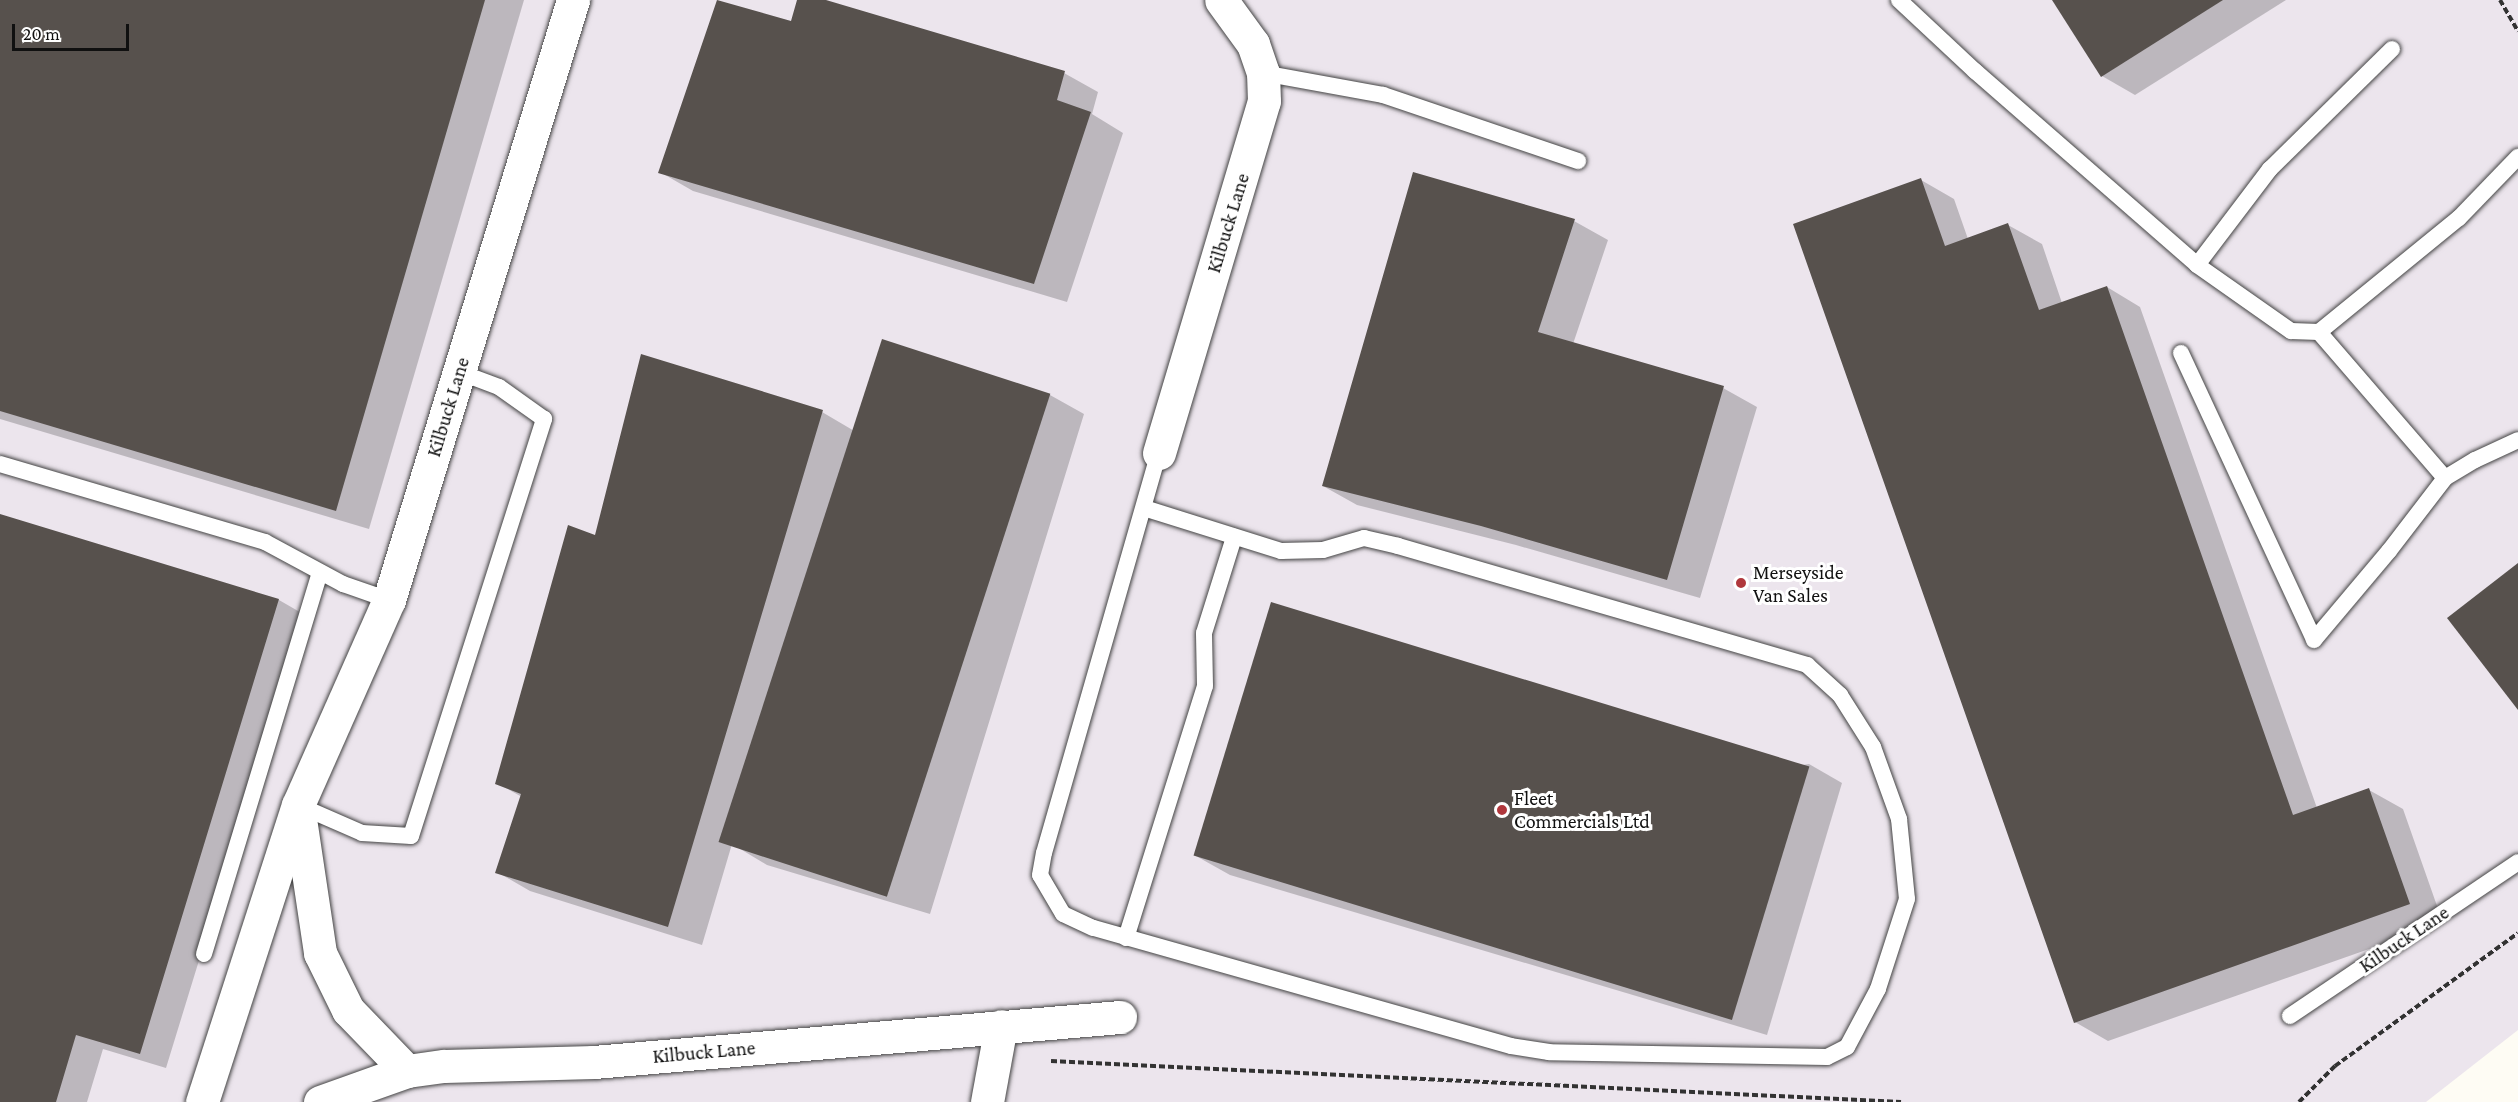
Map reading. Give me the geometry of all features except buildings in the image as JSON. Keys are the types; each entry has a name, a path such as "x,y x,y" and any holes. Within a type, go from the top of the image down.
{"street":[{"name":"Kilbuck Lane","path":"202,1102 298,804 389,600 573,0"},
{"name":"Kilbuck Lane","path":"1159,453 1264,100 1263,73 1253,44 1221,0"},
{"path":"298,804 320,953 348,1010 407,1071"},
{"name":"Kilbuck Lane","path":"320,1102 407,1071 444,1066 594,1062 999,1037 1120,1017"},
{"path":"987,1102 999,1037"}],"lane":[{"path":"1899,0 1975,72 2197,265 2291,331 2319,332 2459,218 2518,157"},
{"path":"2197,265 2270,169 2392,49"},
{"path":"1263,73 1383,94 1578,161"},
{"path":"2319,332 2445,478"},
{"path":"2181,353 2314,640 2389,551 2445,478 2475,460 2518,440"},
{"path":"298,804 362,834 411,836 544,419 499,387 459,372"},
{"path":"1144,508 1281,551 1323,550 1364,538 1398,546 1807,665 1840,695 1873,747 1899,819 1906,899 1878,988 1848,1047 1827,1057 1549,1052 1511,1046 1126,938 1093,928 1063,914 1040,875 1159,453"},
{"path":"0,465 265,542 343,584 389,600"},
{"path":"1126,938 1205,686 1204,633 1234,537"},
{"path":"204,954 320,573"},
{"name":"Kilbuck Lane","path":"2290,1016 2518,862"}],"path":[{"path":"2500,0 2518,31"},
{"path":"2299,1102 2335,1066 2518,933"},
{"path":"999,1037 1062,1064 1901,1102"}],"shaded area":[{"path":"0,0 2518,0 2518,1030 2426,1102 0,1102"}],"place":[{"name":"Merseyside Van Sales","path":"1741,583"},
{"name":"Fleet Commercials Ltd","path":"1502,810"}]}
